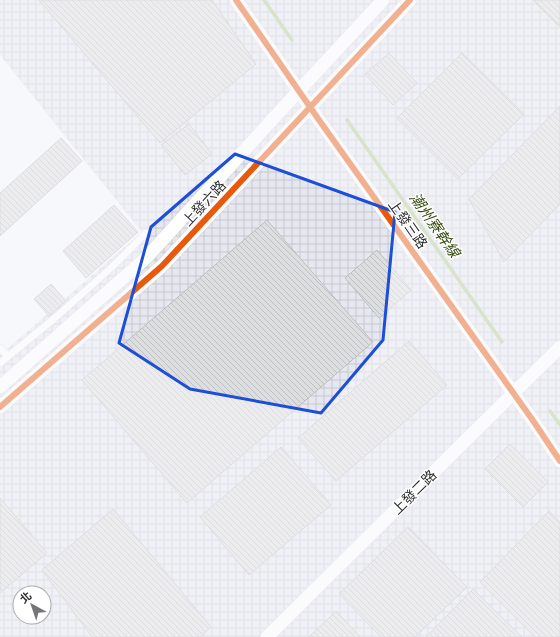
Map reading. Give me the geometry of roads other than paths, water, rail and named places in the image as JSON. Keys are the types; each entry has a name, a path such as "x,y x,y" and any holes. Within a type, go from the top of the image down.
{"street":[{"name":"上發三路","path":"236,0 560,461"},
{"name":"上發六路","path":"0,387 146,258 383,0"},
{"name":"上發六路","path":"0,407 162,266 410,0"},
{"name":"上發二路","path":"267,637 560,347"}],"lane":[{"path":"0,363 111,268 146,233"},
{"path":"0,348 8,356"}],"waterway":[{"name":"潮州寮幹線","path":"264,0 292,40"},
{"name":"潮州寮幹線","path":"347,120 502,342"},
{"name":"潮州寮幹線","path":"550,411 560,425"}]}
